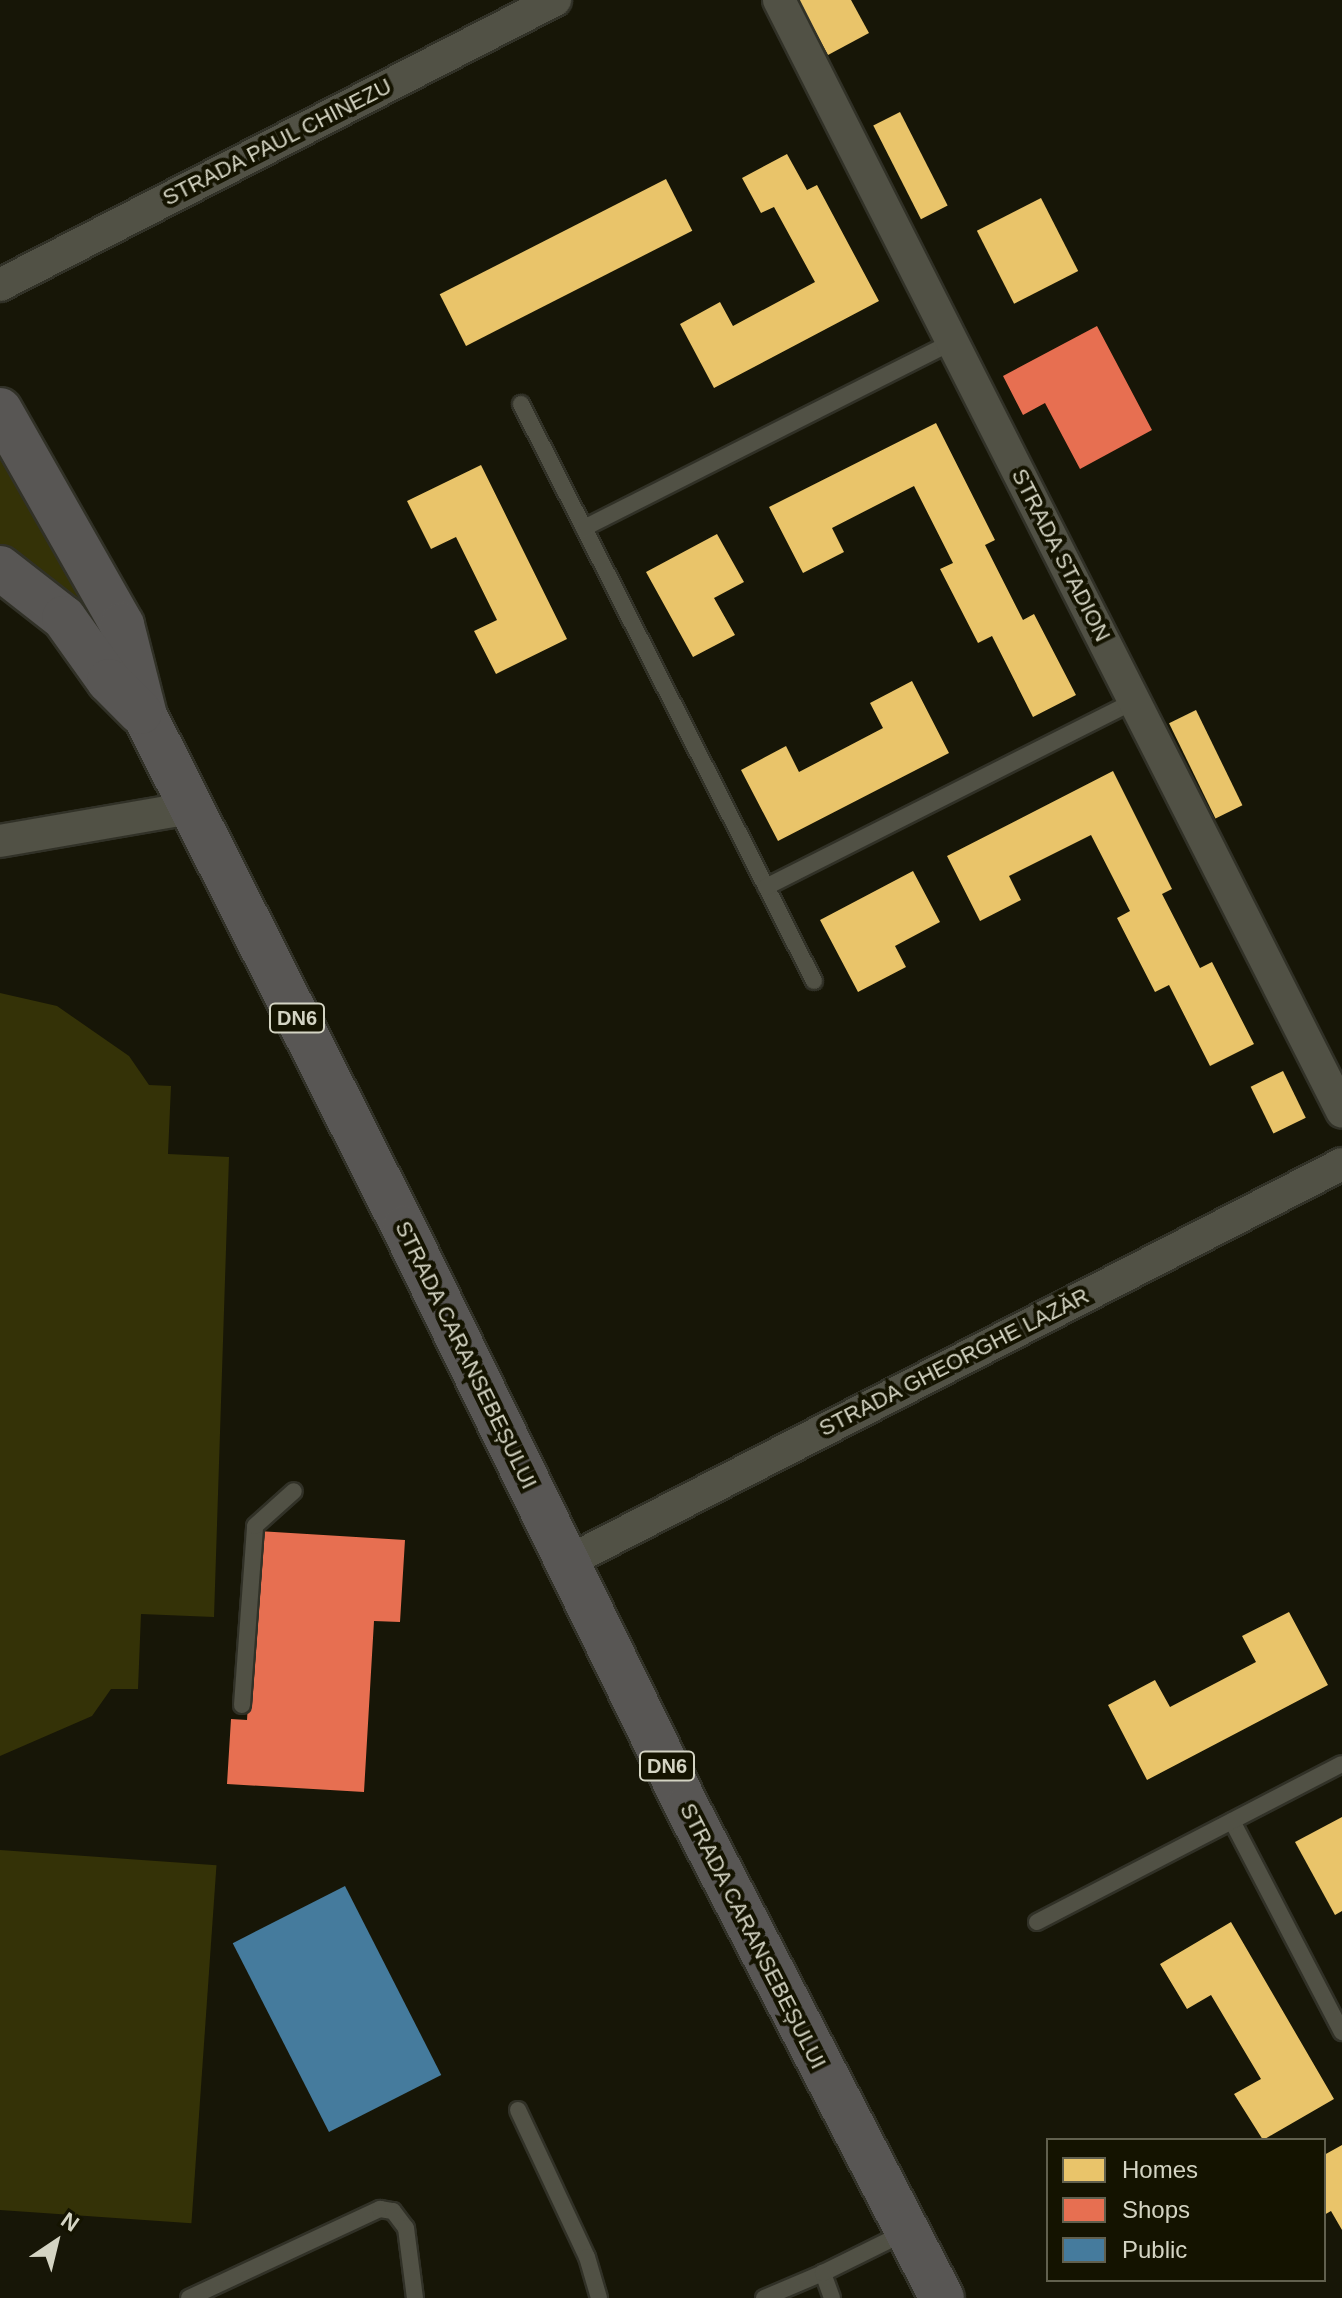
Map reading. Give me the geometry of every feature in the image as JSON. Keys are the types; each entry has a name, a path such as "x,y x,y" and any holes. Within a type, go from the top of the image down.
{"main road":[{"name":"STRADA CARANSEBEȘULUI","path":"0,410 122,625 145,716 687,1807 942,2298"},
{"name":"DN6","path":"0,568 64,618 109,681 145,716"}],"street":[{"name":"STRADA PAUL CHINEZU","path":"0,285 555,0"},
{"name":"STRADA STADION","path":"779,0 1342,1111"},
{"path":"0,841 192,808"},
{"name":"STRADA GHEORGHE LAZĂR","path":"567,1562 1342,1164"}],"lane":[{"path":"584,528 953,342"},
{"path":"521,404 814,981"},
{"path":"766,887 1135,701"},
{"path":"242,1705 255,1526 294,1491"},
{"path":"1037,1922 1342,1764"},
{"path":"1232,1821 1342,2032"},
{"path":"518,2110 587,2257 599,2298"},
{"path":"189,2298 380,2209 393,2211 406,2228 415,2298"},
{"path":"764,2298 907,2232"},
{"path":"823,2273 832,2298"}],"shaded area":[{"path":"0,444 91,618 0,546"},
{"path":"0,993 57,1006 129,1056 149,1085 171,1086 168,1154 229,1157 214,1617 141,1614 138,1689 111,1689 92,1716 0,1756"},
{"path":"0,1850 216,1865 191,2223 0,2210"}],"building: Homes":[{"path":"798,0 851,0 869,33 828,55"},
{"path":"900,112 948,206 921,219 873,126"},
{"path":"787,154 807,190 817,185 879,301 714,388 680,324 720,302 733,326 815,282 774,207 761,213 742,178"},
{"path":"666,179 692,231 466,346 440,294"},
{"path":"1041,198 1078,271 1014,304 977,231"},
{"path":"936,423 995,540 985,545 1023,620 1034,614 1076,695 1033,717 992,636 978,643 940,569 953,563 914,486 832,528 844,552 803,573 769,507"},
{"path":"481,465 567,639 496,674 474,631 497,620 456,537 431,549 407,501"},
{"path":"717,534 744,582 714,598 735,635 693,657 646,572"},
{"path":"912,681 949,753 778,841 741,770 786,746 799,772 883,728 870,703"},
{"path":"1196,710 1242,805 1216,818 1169,723"},
{"path":"1113,771 1172,889 1162,894 1200,968 1212,962 1254,1044 1210,1066 1169,985 1155,992 1117,918 1130,911 1091,835 1009,876 1021,900 980,921 947,856"},
{"path":"913,871 940,922 895,946 906,967 858,992 820,920"},
{"path":"1283,1071 1306,1118 1273,1134 1251,1087"},
{"path":"1289,1612 1328,1685 1147,1780 1108,1705 1155,1680 1170,1707 1256,1662 1242,1636"},
{"path":"1342,1817 1342,1911 1335,1915 1295,1842"},
{"path":"1231,1922 1334,2099 1262,2138 1234,2094 1261,2079 1211,1995 1187,2009 1160,1964"},
{"path":"1342,2145 1342,2230 1331,2211 1326,2214 1326,2154"}],"building: Shops":[{"path":"1097,326 1152,430 1080,469 1045,403 1023,415 1003,376"},
{"path":"258,1531 405,1540 400,1622 374,1621 364,1792 227,1784 231,1719 247,1720"}],"building: Public":[{"path":"345,1886 441,2075 329,2132 233,1943"}]}
